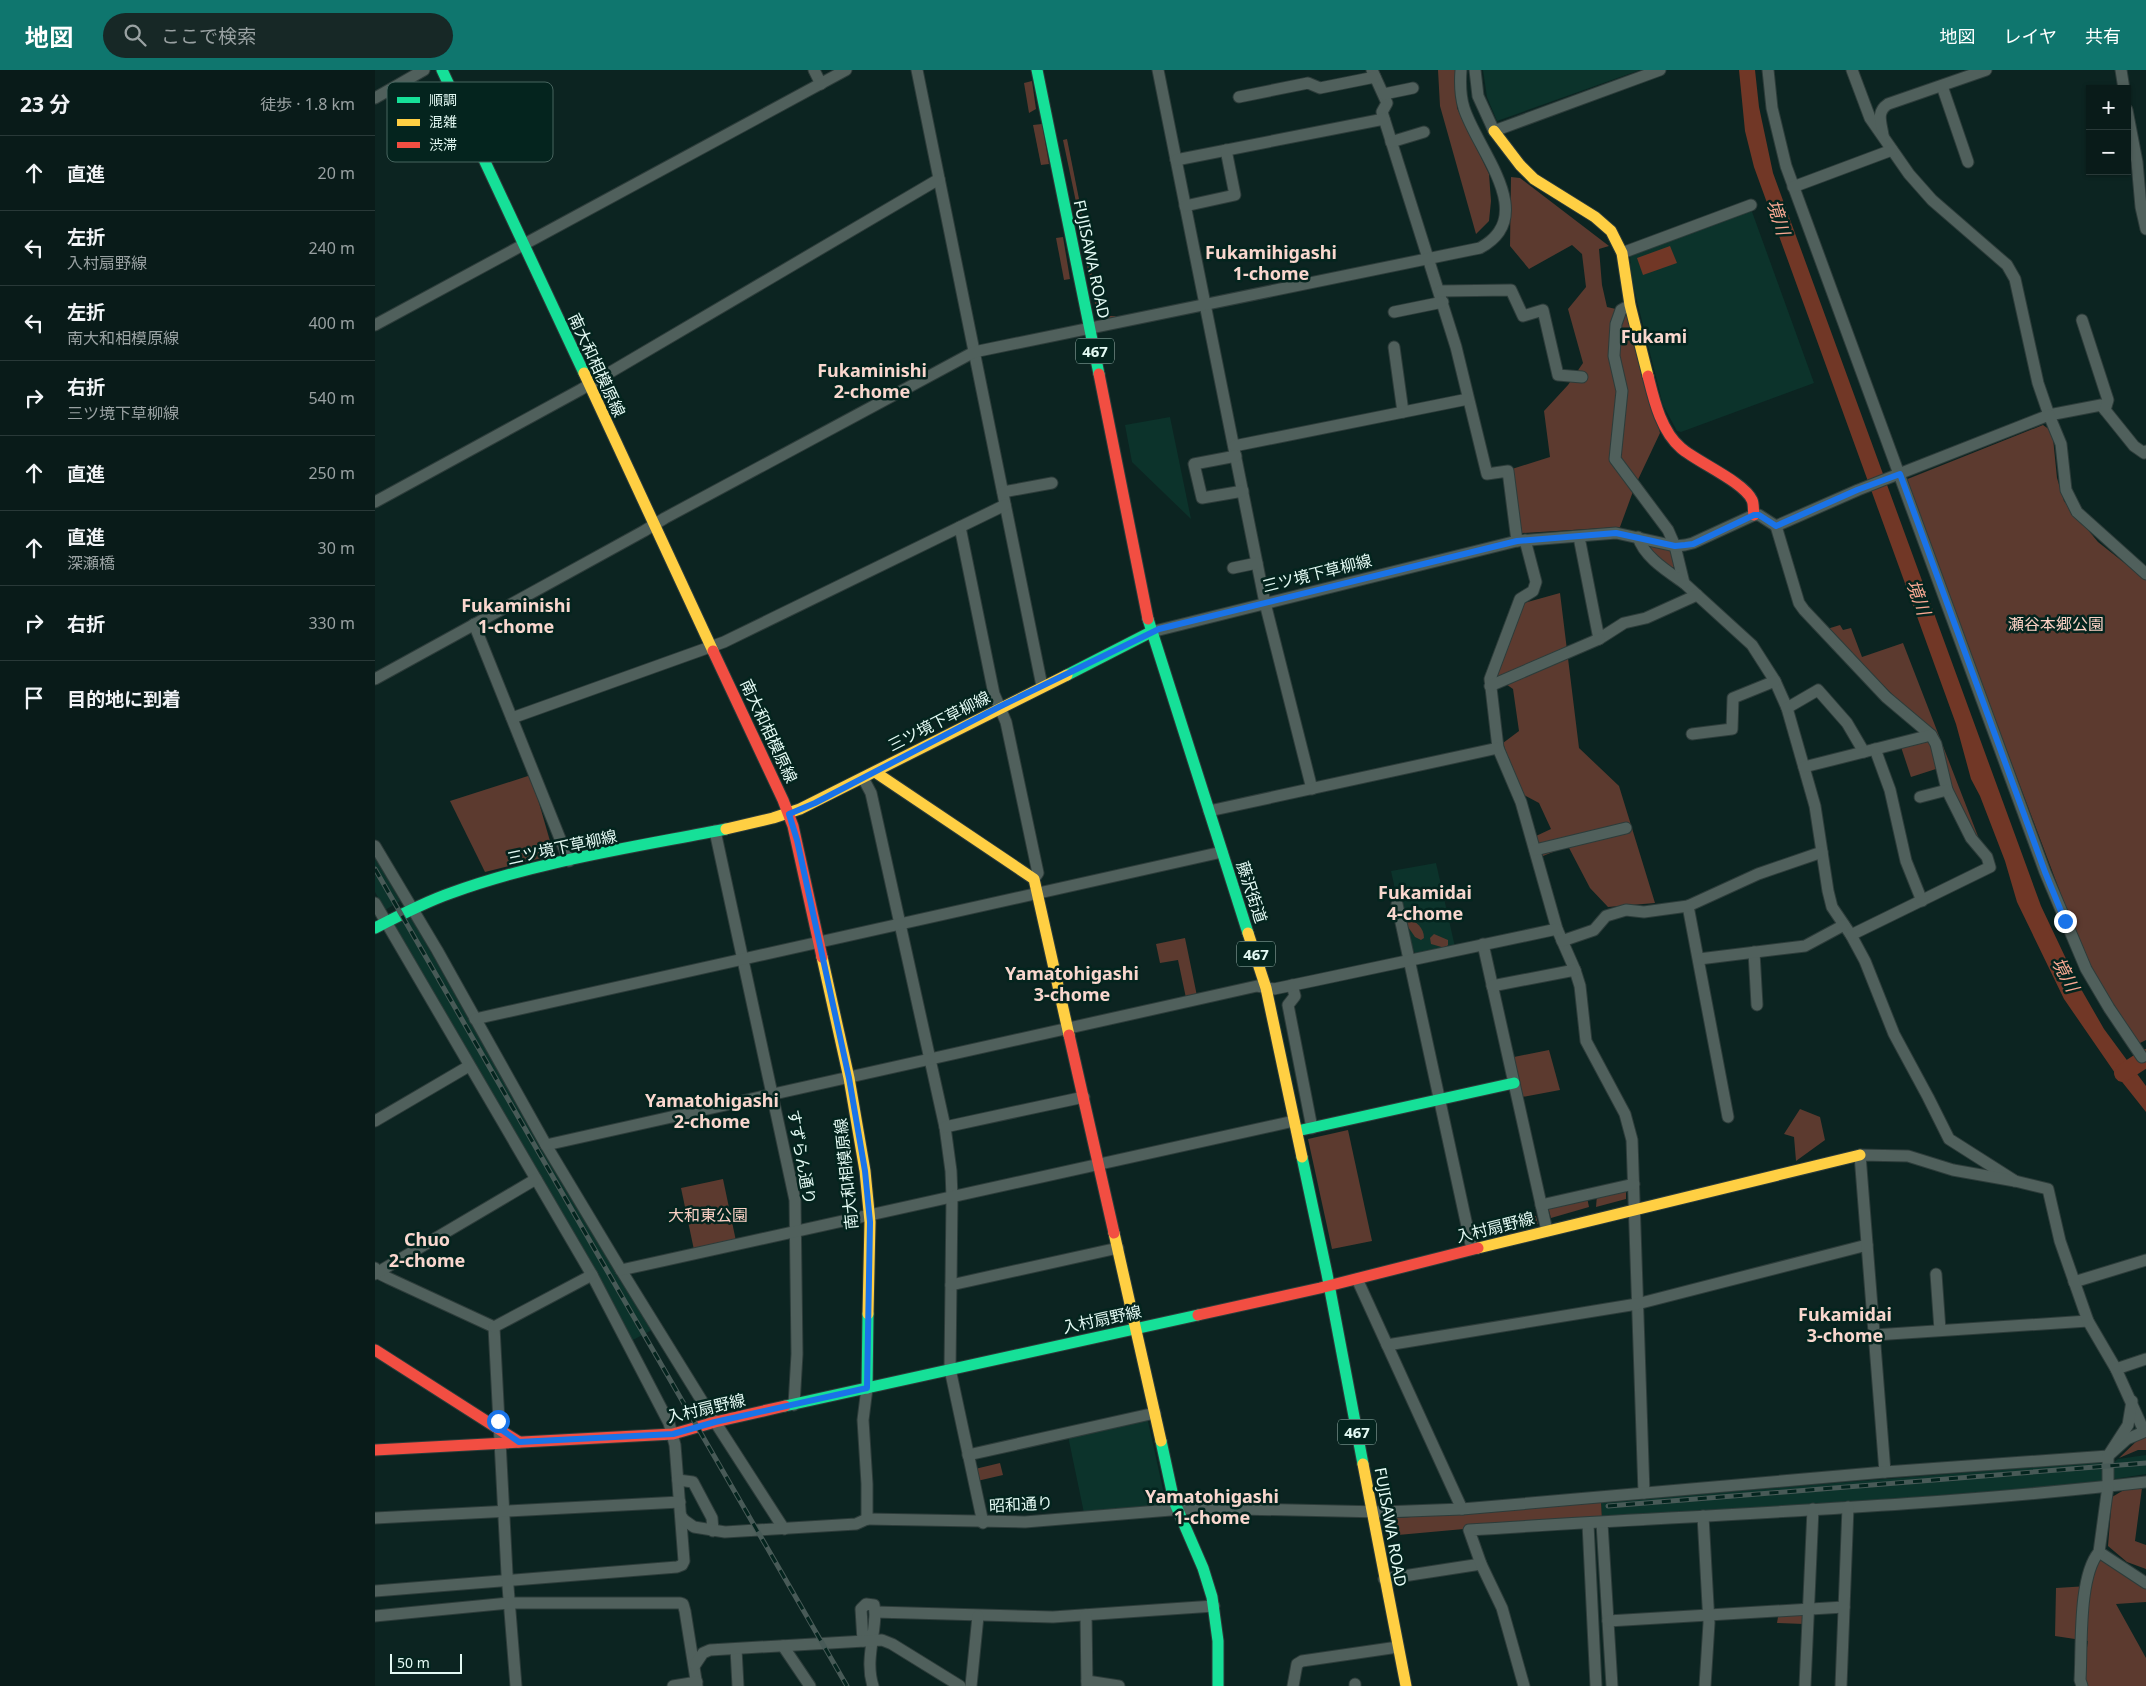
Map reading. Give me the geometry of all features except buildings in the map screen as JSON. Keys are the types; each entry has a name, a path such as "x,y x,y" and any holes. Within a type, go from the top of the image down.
{"main road":[{"name":"南大和相模原線","path":"442,70 448,82"},
{"name":"FUJISAWA ROAD","path":"1037,70 1151,632"},
{"path":"1494,131 1520,165 1534,179 1603,223 1618,242 1622,254 1630,306 1655,403 1673,440 1700,462 1744,490 1752,500 1754,515"},
{"name":"南大和相模原線","path":"485,162 789,814 849,1078 862,1147 869,1215 867,1388"},
{"name":"三ツ境下草柳線","path":"375,928 411,908 487,880 789,814 815,803 999,707 1151,632"},
{"name":"藤沢街道","path":"1151,632 1267,988 1329,1285"},
{"path":"875,772 1035,879 1176,1509 1203,1568 1213,1606 1219,1654 1218,1686"},
{"path":"1296,1126 1312,1128 1514,1083"},
{"name":"入村扇野線","path":"375,1450 673,1434 715,1422 1357,1279 1547,1230 1860,1156"},
{"name":"FUJISAWA ROAD","path":"1329,1285 1406,1686"},
{"path":"375,1350 519,1442"}],"street":[{"path":"403,82 424,70"},
{"path":"814,70 821,84"},
{"path":"375,325 846,70"},
{"path":"917,70 1042,686"},
{"path":"1158,70 1265,602 1312,788"},
{"path":"375,679 654,524 974,352 1480,248 1494,238 1505,221 1506,201 1465,109 1460,91 1461,70"},
{"path":"1475,70 1478,96 1494,131 1660,70"},
{"path":"1768,70 1772,108 1793,187 2059,909 2086,969 2109,1008 2141,1050"},
{"path":"1852,70 1870,118 1892,150 1932,200 2007,265 2012,273 2015,279 2038,383 2061,444 2066,490 2077,512 2146,574"},
{"path":"1883,137 1879,113 1888,104 1986,70"},
{"path":"2121,70 2123,85"},
{"path":"1239,96 1308,83 1320,88 1373,74 1387,102 1382,112 1441,296 1487,474 1508,471 1521,540 1536,582 1533,591 1520,599 1491,680 1498,748 1521,802 1557,929 1580,986 1586,1041 1625,1114 1632,1140 1644,1493"},
{"path":"1941,86 1968,162"},
{"path":"1384,94 1413,88"},
{"path":"375,98 387,91"},
{"path":"1176,160 1384,119"},
{"path":"2131,124 2142,161 2141,207 2146,229"},
{"path":"1391,142 1424,132"},
{"path":"1185,206 1235,196 1226,150"},
{"path":"1793,187 1892,150"},
{"path":"375,502 589,385 939,179"},
{"path":"1622,254 1751,205"},
{"path":"1394,312 1441,296 1511,290 1523,316 1543,310 1558,375 1583,377"},
{"path":"1630,306 1621,310 1616,324 1614,356 1622,391 1615,459 1668,530 1675,546 1683,583"},
{"path":"2083,320 2108,400 2105,410"},
{"path":"1394,347 1403,412"},
{"path":"1243,491 1202,498 1194,464 1235,451 1468,398"},
{"path":"1776,526 1857,490 2049,415 2101,405 2134,446 2144,453 2146,451"},
{"path":"1003,492 1052,483"},
{"path":"512,718 711,647 1005,505"},
{"path":"1675,546 1693,544 1754,515 1759,515 1776,526 1799,603 1804,610 1879,690 1931,735 1936,744 1947,790 1971,838 1987,857 1991,867 1851,935"},
{"path":"960,527 994,694 1006,722 1038,873 1035,879"},
{"name":"三ツ境下草柳線","path":"1151,632 1265,602 1521,540 1616,533 1675,546"},
{"path":"1579,537 1599,639"},
{"path":"1638,537 1641,547 1661,566 1697,595 1752,645 1775,680 1787,708 1815,806 1830,899 1865,962 1893,1034 1949,1139 2015,1181"},
{"path":"1233,568 1257,563"},
{"path":"1491,686 1599,639 1624,623 1646,618 1697,595"},
{"path":"474,624 569,862"},
{"path":"1692,734 1732,728 1733,698 1775,680"},
{"path":"1787,708 1818,690 1870,750 1890,790 1906,861 1922,901"},
{"path":"1803,767 1931,735"},
{"path":"1209,811 1498,748"},
{"path":"863,778 871,793 945,1127 951,1171 952,1197 950,1369 983,1522"},
{"path":"1920,797 1947,790"},
{"path":"1535,850 1626,828"},
{"name":"すずらん通り","path":"715,831 774,1095 795,1200 797,1231 797,1354 794,1405"},
{"path":"375,846 547,1146 621,1270 784,1529"},
{"path":"475,1019 1222,852"},
{"path":"1562,942 1594,930 1606,916 1626,910 1645,912 1688,906 1758,874 1822,852"},
{"path":"375,903 592,1275 673,1434 684,1561 682,1565 677,1567 375,1591"},
{"path":"1397,904 1472,1249"},
{"path":"1688,906 1728,1117"},
{"path":"1699,959 1805,946 1844,925"},
{"path":"547,1146 1257,986 1274,988 1292,985 1557,929"},
{"path":"1483,944 1547,1230"},
{"path":"1754,952 1757,1005"},
{"path":"1492,986 1575,970"},
{"path":"1292,985 1295,996 1288,1005 1312,1128"},
{"path":"375,1121 469,1066"},
{"path":"945,1127 1084,1097"},
{"path":"621,1270 1099,1164 1296,1126"},
{"path":"1885,1472 1860,1156 1908,1156 1953,1170 2048,1189 2060,1241 2088,1321 2116,1369 2145,1431 2127,1439 2108,1456"},
{"path":"376,1272 536,1179"},
{"path":"1541,1205 1634,1184"},
{"path":"1387,1345 1637,1304 1867,1245"},
{"path":"951,1285 1118,1248"},
{"path":"2074,1282 2146,1260"},
{"path":"376,1272 494,1327"},
{"path":"1936,1274 1940,1330"},
{"path":"494,1327 592,1275"},
{"path":"1357,1279 1462,1509"},
{"path":"1874,1335 2088,1321"},
{"path":"494,1327 509,1603 516,1686"},
{"path":"2116,1369 2146,1359"},
{"name":"南大和相模原線","path":"867,1388 863,1420 867,1519"},
{"path":"2082,1686 2080,1680 2086,1578 2093,1558 2099,1552 2108,1486 2108,1456 2128,1425 2132,1401"},
{"path":"968,1455 1155,1414"},
{"name":"昭和通り","path":"681,1516 694,1527 713,1531 856,1524 867,1519 1025,1522 1176,1509 1373,1512 1462,1509 1885,1472 2108,1456"},
{"path":"678,1480 693,1482 713,1520 713,1531"},
{"path":"1524,1686 1501,1608 1481,1564 1469,1530 1587,1524 2061,1492 2146,1482"},
{"path":"375,1518 680,1502"},
{"path":"1841,1686 1848,1507"},
{"path":"1805,1686 1813,1509"},
{"path":"1703,1516 1709,1615 1705,1686"},
{"path":"1602,1523 1612,1686"},
{"path":"1587,1524 1596,1686"},
{"path":"2099,1552 2146,1582"},
{"path":"1384,1579 1481,1564"},
{"path":"375,1616 509,1603 680,1603 684,1607 691,1658 695,1665 697,1684 673,1686"},
{"path":"873,1686 870,1677 863,1606 870,1603 874,1604 875,1612 1053,1617 1213,1606"},
{"path":"1608,1621 1844,1607"},
{"path":"1085,1615 1087,1684 1119,1686"},
{"path":"971,1686 978,1616"},
{"path":"695,1665 700,1656 706,1651 882,1640 892,1644 961,1686"},
{"path":"783,1646 810,1686"},
{"path":"1293,1686 1295,1668 1301,1661 1398,1647"},
{"path":"736,1649 738,1686"}],"shaded area":[{"path":"1483,70 1640,70 1497,121 1487,97"},
{"path":"1751,209 1814,383 1681,432 1677,431 1663,405 1632,281 1630,257 1632,253"},
{"path":"1170,417 1191,519 1132,462 1125,425"},
{"path":"375,857 400,901 385,910 375,892"},
{"path":"1436,863 1455,947 1416,954 1407,942 1391,871"},
{"path":"408,912 551,1164 652,1330 629,1342 392,921"},
{"path":"1147,1417 1166,1503 1164,1505 1084,1513 1068,1436"},
{"path":"2146,1455 2146,1474 2114,1479 2112,1464 2118,1459"},
{"path":"2101,1462 2105,1465 2104,1483 1602,1520 1601,1502"}],"green space":[{"path":"1438,70 1456,70 1457,108 1489,174 1491,201 1489,221 1476,234 1440,106"},
{"path":"1032,81 1036,109 1029,113 1024,83"},
{"path":"1042,124 1049,164 1041,165 1033,125"},
{"path":"1067,139 1088,244 1085,245 1063,140"},
{"path":"1511,177 1520,178 1609,246 1599,249 1602,285 1607,307 1629,312 1660,433 1635,486 1620,527 1522,533 1512,469 1550,457 1544,411 1568,385 1583,363 1568,309 1586,287 1582,254 1572,245 1529,269 1510,246"},
{"path":"1063,237 1070,279 1064,280 1056,238"},
{"path":"1089,262 1100,312 1103,316 1115,316 1118,318 1103,321 1098,317 1087,266"},
{"name":"瀬谷本郷公園","path":"2043,425 2050,430 2053,438 2057,478 2064,501 2098,542 2146,580 2146,1040 2138,1044 2093,974 2068,913 1905,480"},
{"path":"1649,547 1671,549 1675,567 1671,568 1650,549"},
{"path":"1560,593 1579,748 1619,786 1655,903 1608,907 1590,888 1568,846 1543,856 1536,836 1551,829 1539,803 1520,793 1503,743 1519,731 1513,689 1496,677 1524,603"},
{"path":"1840,625 1843,630 1851,628 1862,657 1903,643 1942,744 1932,730 1896,698 1827,629"},
{"path":"1925,736 1934,746 1939,768 1911,777 1900,744"},
{"path":"1943,745 1981,844 1949,786 1941,746"},
{"path":"531,775 554,855 485,872 450,801"},
{"path":"1407,920 1419,925 1423,931 1424,938 1421,940 1415,937 1406,924"},
{"path":"1434,934 1448,940 1448,945 1445,948 1431,944 1430,938"},
{"path":"1185,938 1197,996 1186,998 1178,960 1160,963 1156,944"},
{"path":"1549,1050 1560,1090 1522,1097 1514,1057"},
{"path":"1800,1109 1820,1117 1825,1140 1796,1161 1794,1137 1784,1134"},
{"path":"1348,1130 1372,1241 1332,1249 1308,1139"},
{"name":"大和東公園","path":"723,1179 736,1241 694,1250 681,1188"},
{"path":"1626,1190 1626,1199 1596,1207 1597,1195"},
{"path":"1587,1197 1589,1207 1551,1218 1548,1207"},
{"path":"1536,1216 1538,1224 1474,1237 1473,1230"},
{"path":"2142,1436 2146,1436 2146,1450 2138,1450 2119,1458"},
{"path":"1000,1463 1003,1475 977,1481 975,1469"},
{"path":"2129,1487 2142,1488 2135,1541 2146,1545 2146,1569 2127,1562 2108,1546 2112,1497"},
{"path":"1601,1502 1602,1520 1464,1527 1464,1529 1387,1536 1385,1519"},
{"path":"2100,1558 2146,1587 2146,1602 2116,1604 2146,1658 2146,1686 2084,1686 2082,1680 2088,1641 2055,1636 2056,1588 2088,1586"},
{"path":"1804,1614 1804,1624 1777,1623 1778,1617"}],"water":[{"name":"境川","path":"1739,70 1755,70 1759,107 1773,173 2041,906 2077,982 2104,1029 2146,1086 2146,1112 2115,1073 2064,999 2017,902 2005,861 1980,796 1971,779 1956,724 1754,167 1745,131"},
{"path":"1670,246 1677,263 1643,275 1637,258"}],"waterway":[{"path":"2123,1073 2146,1058"}],"railway":[{"path":"375,869 847,1686"},
{"path":"1608,1506 2146,1463"}],"traffic: fast":[{"path":"442,70 448,82"},
{"path":"1037,70 1099,374"},
{"path":"485,162 584,373"},
{"path":"1148,619 1248,933"},
{"path":"1067,675 1151,632"},
{"path":"375,928 441,897 518,872 552,863 726,829"},
{"path":"1297,1131 1514,1083"},
{"path":"1302,1157 1327,1274 1363,1464"},
{"path":"867,1388 868,1314"},
{"path":"785,1406 1198,1315"},
{"path":"1161,1441 1174,1501 1203,1568 1212,1597 1218,1641 1218,1686"}],"traffic: slow":[{"path":"1494,131 1520,165 1534,179 1595,217 1611,231 1622,253 1630,305 1648,376"},
{"path":"584,373 713,651"},
{"path":"726,829 773,818 800,809 1067,675"},
{"path":"875,772 1034,879 1069,1035"},
{"path":"1248,933 1266,988 1302,1157"},
{"path":"822,957 849,1078 865,1171 870,1222 868,1314"},
{"path":"1478,1248 1860,1155"},
{"path":"1114,1233 1161,1441"},
{"path":"1363,1464 1406,1686"}],"traffic: jam":[{"path":"1099,374 1148,619"},
{"path":"1648,376 1659,415 1674,441 1688,454 1740,486 1753,502 1754,515"},
{"path":"713,651 783,800 793,826 822,957"},
{"path":"1069,1035 1114,1233"},
{"path":"1198,1315 1320,1288 1478,1248"},
{"path":"375,1350 519,1442"},
{"path":"375,1450 673,1434 785,1406"}],"district":[{"name":"Fukamihigashi 1-chome","path":"1271,262"},
{"name":"Fukami","path":"1654,336"},
{"name":"Fukaminishi 2-chome","path":"872,380"},
{"name":"Fukaminishi 1-chome","path":"516,615"},
{"name":"Fukamidai 4-chome","path":"1425,902"},
{"name":"Yamatohigashi 3-chome","path":"1072,983"},
{"name":"Yamatohigashi 2-chome","path":"712,1110"},
{"name":"Chuo 2-chome","path":"427,1249"},
{"name":"Fukamidai 3-chome","path":"1845,1324"},
{"name":"Yamatohigashi 1-chome","path":"1212,1506"}],"route":[{"path":"498,1421 499,1428 519,1442 673,1434 715,1422 867,1388 870,1222 865,1171 849,1078 797,840 789,814 815,803 999,707 1139,637 1159,629 1517,541 1616,533 1675,546 1693,544 1754,515 1759,515 1776,526 1857,490 1900,474 2002,756 2065,921"}]}
